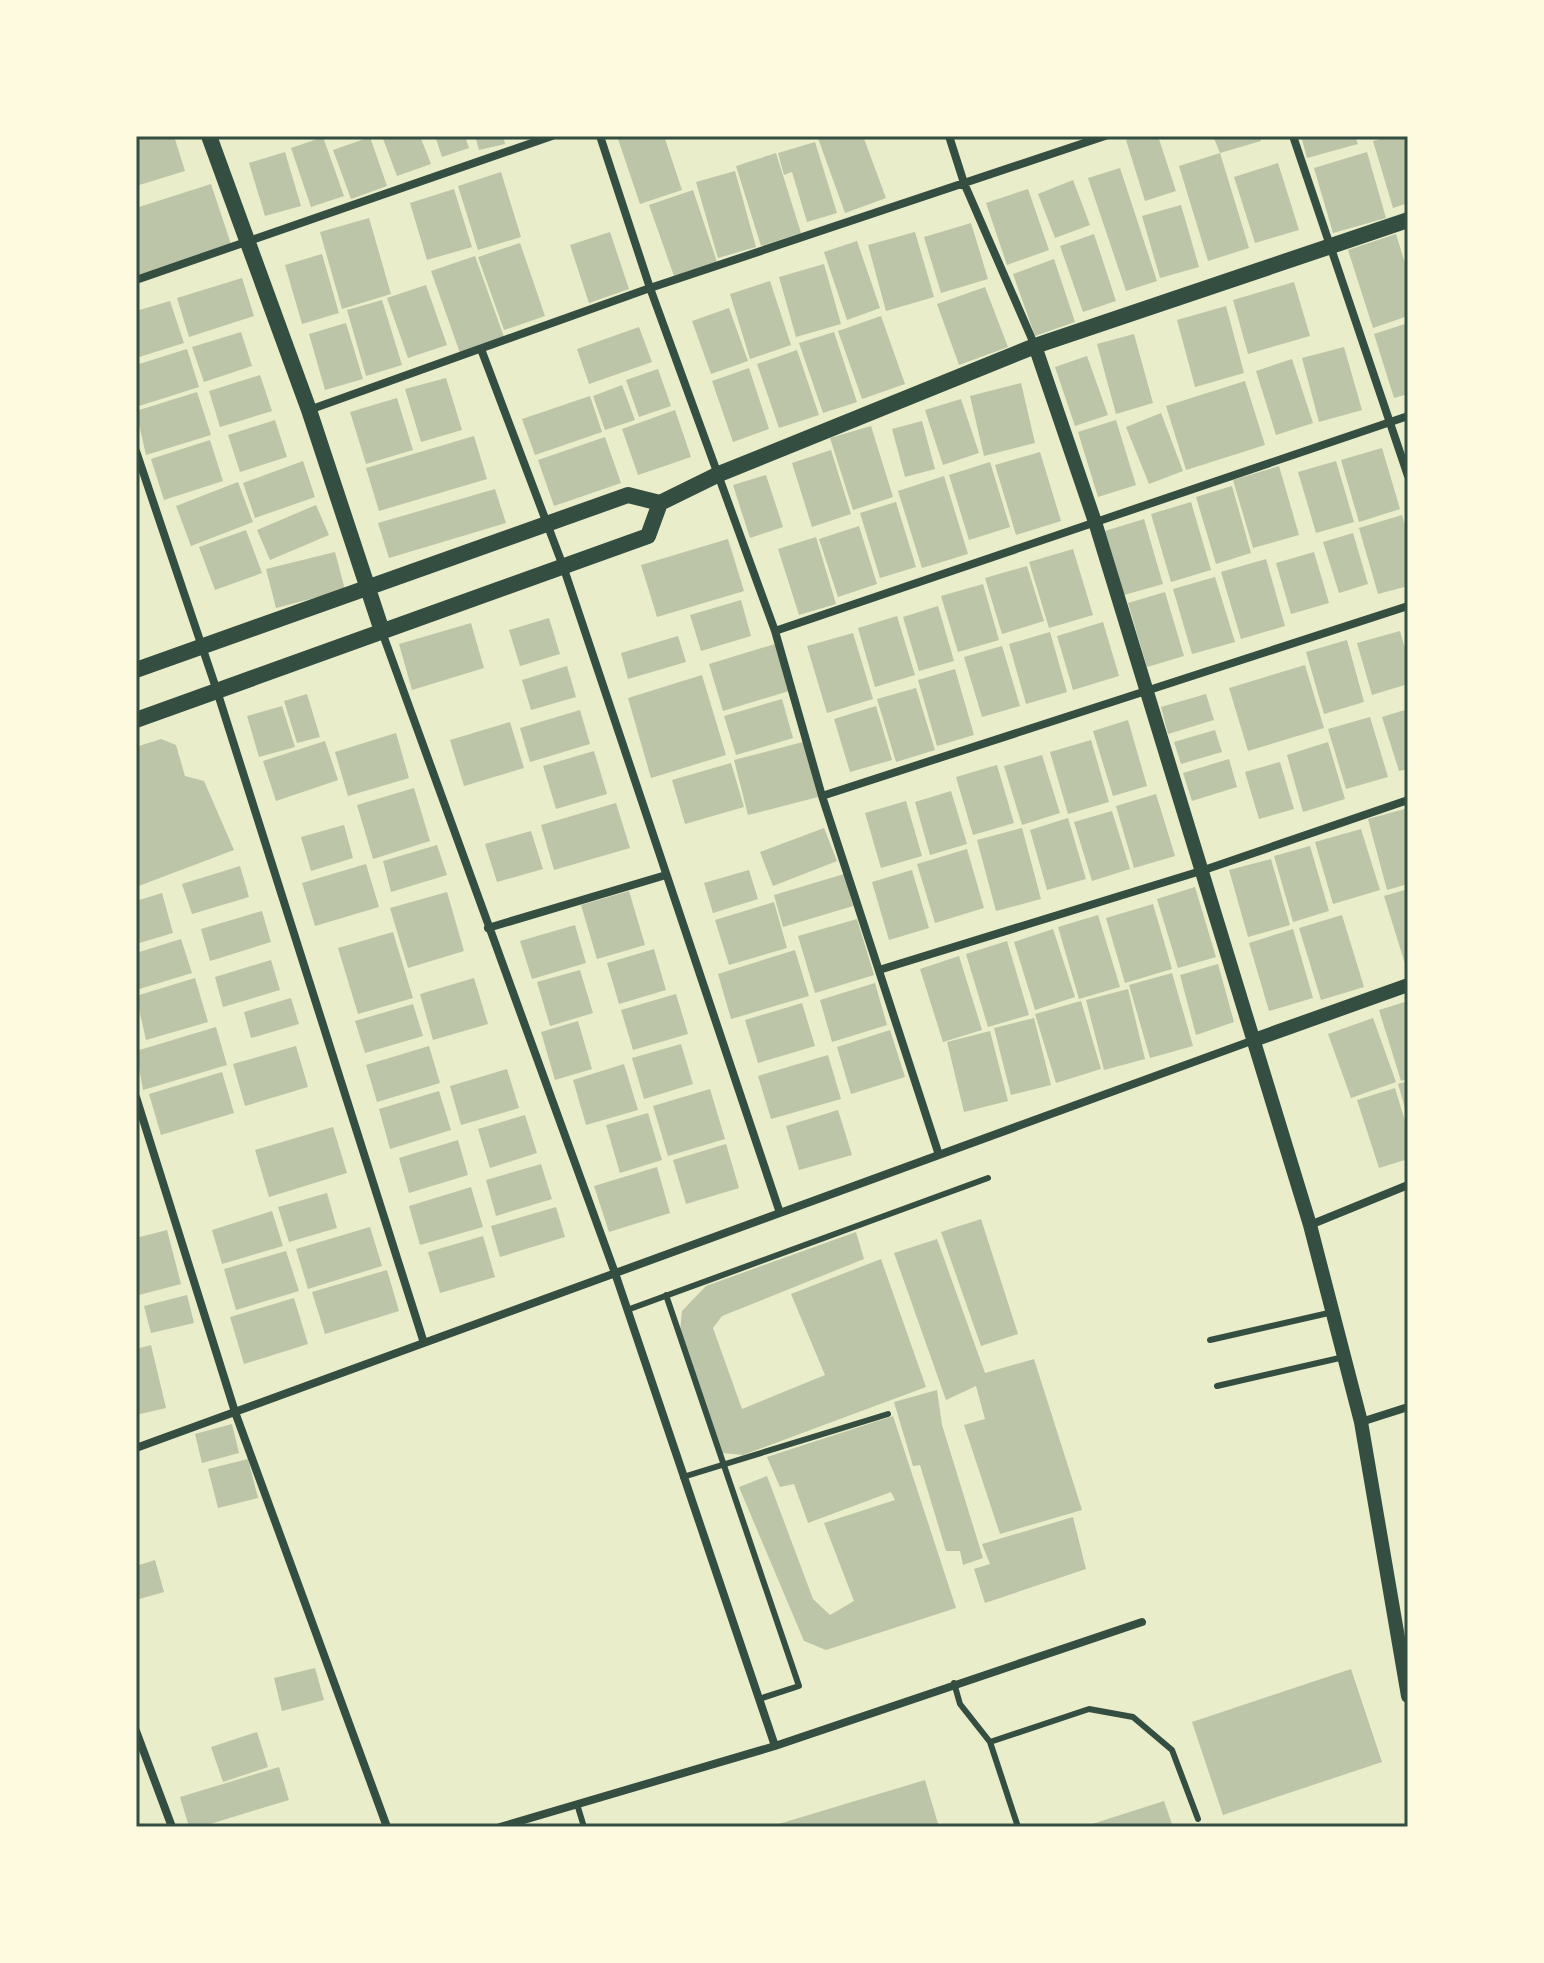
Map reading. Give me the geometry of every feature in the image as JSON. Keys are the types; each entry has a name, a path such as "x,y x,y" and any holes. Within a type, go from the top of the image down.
{"main road":[{"path":"209,136 309,410 382,631"},
{"path":"136,670 628,495 660,503 719,474 1035,346 1408,220"},
{"path":"136,720 648,536 660,503"}],"street":[{"path":"136,280 552,136"},
{"path":"600,136 650,288 775,631 822,796 939,1155"},
{"path":"949,136 964,183 1035,346 1095,522 1204,870 1310,1225 1361,1422 1408,1690"},
{"path":"309,410 650,288 1105,136"},
{"path":"1293,136 1327,247 1408,476"},
{"path":"481,349 563,566 780,1213"},
{"path":"775,631 1408,416"},
{"path":"136,451 217,691 424,1343"},
{"path":"822,796 1408,606"},
{"path":"382,631 615,1273 775,1746"},
{"path":"879,970 1204,870 1408,800"},
{"path":"488,928 666,875"},
{"path":"136,1448 1408,985"},
{"path":"136,1097 235,1412 387,1827"},
{"path":"1310,1225 1408,1185"},
{"path":"1361,1422 1408,1407"},
{"path":"500,1827 775,1746 1142,1622"},
{"path":"136,1731 172,1827"}],"lane":[{"path":"627,1310 988,1178"},
{"path":"666,1295 799,1686 759,1699"},
{"path":"1210,1340 1333,1312"},
{"path":"1217,1386 1344,1357"},
{"path":"683,1477 888,1414"},
{"path":"954,1683 960,1704 990,1742 1018,1827"},
{"path":"990,1742 1089,1709 1133,1717 1172,1750 1198,1819"},
{"path":"577,1804 584,1827"}],"building":[{"path":"136,136 174,136 185,171 136,186"},
{"path":"382,136 420,136 431,164 397,176"},
{"path":"435,136 465,136 469,148 442,157"},
{"path":"475,136 503,136 505,144 479,150"},
{"path":"617,136 664,136 682,190 640,204"},
{"path":"863,136 886,198 845,213 818,138"},
{"path":"1158,136 1176,191 1145,201 1126,140"},
{"path":"1213,136 1260,136 1261,141 1220,153"},
{"path":"1301,136 1355,136 1358,144 1307,158"},
{"path":"1391,136 1408,136 1408,203 1393,208 1373,141"},
{"path":"323,137 344,196 311,207 291,148"},
{"path":"370,137 387,186 351,199 333,150"},
{"path":"815,142 837,213 807,222 792,172 784,175 778,153"},
{"path":"285,152 301,206 265,216 249,163"},
{"path":"1367,152 1386,218 1333,233 1314,168"},
{"path":"776,153 801,233 761,246 736,166"},
{"path":"1220,153 1249,248 1208,261 1179,166"},
{"path":"1278,163 1299,230 1255,243 1234,177"},
{"path":"1120,168 1157,281 1126,291 1088,178"},
{"path":"735,171 756,247 718,258 696,182"},
{"path":"501,172 521,237 478,250 458,186"},
{"path":"1073,180 1090,225 1055,238 1038,194"},
{"path":"211,184 231,244 136,276 136,208"},
{"path":"454,189 472,247 427,260 410,203"},
{"path":"1028,189 1049,250 1007,265 986,203"},
{"path":"693,190 717,262 674,276 649,205"},
{"path":"1181,205 1199,267 1160,278 1142,216"},
{"path":"369,218 391,294 342,309 320,232"},
{"path":"971,223 988,279 941,293 924,237"},
{"path":"610,232 629,289 589,303 570,245"},
{"path":"915,232 934,297 886,311 868,245"},
{"path":"1094,234 1116,301 1083,312 1060,246"},
{"path":"1396,234 1408,273 1408,316 1373,328 1348,250"},
{"path":"857,241 880,308 847,320 824,252"},
{"path":"520,243 545,316 504,330 478,257"},
{"path":"322,254 339,313 302,324 285,265"},
{"path":"475,256 504,337 460,353 431,271"},
{"path":"1054,259 1075,322 1035,336 1013,274"},
{"path":"824,264 841,324 796,337 779,277"},
{"path":"242,278 254,316 189,337 177,298"},
{"path":"770,281 791,345 750,359 730,294"},
{"path":"1294,282 1310,336 1248,354 1233,300"},
{"path":"426,285 447,345 408,358 387,298"},
{"path":"985,287 1008,347 959,365 937,304"},
{"path":"382,300 402,365 366,376 347,310"},
{"path":"170,301 184,343 136,358 136,311"},
{"path":"1226,306 1244,373 1195,387 1177,320"},
{"path":"729,308 748,361 711,374 692,321"},
{"path":"881,316 905,384 862,399 838,331"},
{"path":"346,323 363,379 325,390 309,334"},
{"path":"1408,323 1408,394 1394,398 1374,334"},
{"path":"639,327 652,362 589,384 577,349"},
{"path":"241,332 252,366 204,382 192,347"},
{"path":"834,332 857,402 823,413 799,343"},
{"path":"1134,334 1153,403 1116,414 1097,344"},
{"path":"1344,347 1362,410 1319,422 1302,358"},
{"path":"187,349 199,387 136,407 136,365"},
{"path":"797,350 819,415 779,428 757,364"},
{"path":"1087,356 1108,415 1075,426 1055,367"},
{"path":"1292,359 1313,423 1276,435 1256,371"},
{"path":"749,368 769,429 733,442 712,381"},
{"path":"658,369 671,406 639,417 626,380"},
{"path":"260,375 272,411 220,427 209,391"},
{"path":"446,378 462,430 421,442 405,389"},
{"path":"1245,381 1265,445 1186,470 1166,406"},
{"path":"1021,383 1035,443 984,456 970,396"},
{"path":"622,385 635,420 605,430 593,396"},
{"path":"197,392 211,435 146,455 136,411"},
{"path":"590,396 602,432 535,455 522,419"},
{"path":"397,398 413,450 366,464 350,412"},
{"path":"961,399 979,453 943,465 925,410"},
{"path":"675,410 691,457 638,475 622,429"},
{"path":"1161,413 1183,471 1149,484 1126,427"},
{"path":"275,420 287,457 240,472 228,435"},
{"path":"1116,420 1136,485 1098,497 1078,432"},
{"path":"922,421 935,469 905,477 892,429"},
{"path":"871,426 893,497 853,510 830,438"},
{"path":"474,436 487,479 379,511 366,468"},
{"path":"605,437 621,483 554,506 538,460"},
{"path":"210,440 223,481 164,500 151,459"},
{"path":"1382,448 1400,509 1359,522 1341,460"},
{"path":"831,450 851,514 812,527 792,463"},
{"path":"1040,452 1061,521 1016,535 995,465"},
{"path":"303,461 315,497 255,518 243,483"},
{"path":"1336,461 1354,522 1316,533 1298,472"},
{"path":"990,462 1010,527 969,540 949,475"},
{"path":"1279,466 1299,535 1253,548 1233,480"},
{"path":"766,475 783,527 750,538 733,485"},
{"path":"944,476 968,554 922,568 898,491"},
{"path":"238,482 253,522 191,546 176,506"},
{"path":"1232,486 1251,553 1216,564 1196,497"},
{"path":"495,489 506,523 389,558 378,523"},
{"path":"896,502 916,567 880,578 860,513"},
{"path":"1191,502 1211,570 1171,582 1151,514"},
{"path":"316,505 329,535 270,560 257,530"},
{"path":"1402,515 1408,536 1408,586 1378,594 1359,528"},
{"path":"1144,519 1163,584 1124,595 1105,531"},
{"path":"859,526 877,584 838,597 819,539"},
{"path":"246,530 262,573 215,590 199,547"},
{"path":"1353,533 1368,584 1339,593 1323,542"},
{"path":"816,537 836,604 799,615 778,549"},
{"path":"728,539 744,591 657,617 641,565"},
{"path":"1073,549 1093,615 1049,628 1029,562"},
{"path":"335,552 345,590 276,608 266,569"},
{"path":"1314,552 1329,603 1291,614 1276,563"},
{"path":"1266,559 1285,626 1241,639 1221,572"},
{"path":"1027,566 1044,621 1002,634 985,578"},
{"path":"1215,577 1235,642 1192,654 1173,589"},
{"path":"983,584 999,640 958,652 941,596"},
{"path":"1165,592 1184,656 1147,667 1128,603"},
{"path":"741,600 751,636 701,651 690,615"},
{"path":"938,606 954,661 919,671 903,617"},
{"path":"897,616 915,675 875,687 858,628"},
{"path":"549,618 560,654 520,666 509,630"},
{"path":"1103,622 1119,676 1073,690 1057,636"},
{"path":"471,623 484,668 412,690 399,644"},
{"path":"1400,631 1408,659 1408,684 1372,695 1357,643"},
{"path":"1050,632 1067,692 1026,704 1009,644"},
{"path":"853,633 873,699 827,713 807,646"},
{"path":"678,636 686,662 628,679 621,653"},
{"path":"1347,640 1364,702 1324,714 1306,652"},
{"path":"775,644 789,691 723,711 709,664"},
{"path":"1002,646 1020,706 982,717 964,657"},
{"path":"1305,665 1324,728 1248,751 1229,688"},
{"path":"567,666 576,697 531,710 522,680"},
{"path":"955,669 974,735 937,746 918,680"},
{"path":"702,675 726,755 651,778 628,698"},
{"path":"916,688 935,750 896,762 877,699"},
{"path":"307,694 320,737 297,743 284,701"},
{"path":"1206,694 1214,720 1168,734 1161,707"},
{"path":"782,699 793,738 736,755 724,716"},
{"path":"282,706 295,747 259,757 247,716"},
{"path":"876,706 892,760 850,772 834,719"},
{"path":"1408,709 1408,769 1399,771 1382,717"},
{"path":"580,710 590,744 530,762 520,728"},
{"path":"1370,717 1388,777 1346,789 1328,729"},
{"path":"1128,720 1147,786 1113,796 1093,731"},
{"path":"510,722 524,768 464,786 450,740"},
{"path":"1215,730 1222,752 1181,764 1174,742"},
{"path":"396,733 409,778 348,796 335,752"},
{"path":"161,739 176,745 185,776 204,781 234,850 136,887 136,747"},
{"path":"1091,740 1109,802 1068,814 1050,752"},
{"path":"325,741 338,780 276,801 263,761"},
{"path":"803,742 818,797 748,815 734,760"},
{"path":"1328,742 1345,799 1303,812 1287,755"},
{"path":"594,751 607,794 556,809 543,766"},
{"path":"1042,755 1060,813 1022,825 1004,766"},
{"path":"1229,759 1237,787 1192,801 1183,773"},
{"path":"1280,762 1294,809 1259,819 1245,772"},
{"path":"731,763 744,807 685,824 672,780"},
{"path":"997,765 1014,823 973,835 956,777"},
{"path":"414,788 430,841 373,859 357,805"},
{"path":"951,791 967,844 930,855 915,802"},
{"path":"1156,794 1175,856 1134,868 1116,806"},
{"path":"906,801 922,856 881,868 865,813"},
{"path":"616,803 630,848 554,870 541,825"},
{"path":"1408,808 1408,884 1387,890 1368,819"},
{"path":"1112,811 1130,869 1092,881 1074,822"},
{"path":"1068,818 1086,879 1047,890 1030,830"},
{"path":"344,825 353,858 311,871 301,837"},
{"path":"824,828 837,861 773,886 760,852"},
{"path":"1022,828 1041,899 996,911 977,840"},
{"path":"1361,829 1380,890 1333,904 1315,842"},
{"path":"531,831 543,869 497,882 485,844"},
{"path":"437,845 447,875 391,892 383,861"},
{"path":"1310,846 1329,911 1293,922 1274,856"},
{"path":"967,849 984,908 935,923 917,864"},
{"path":"1271,859 1290,925 1248,937 1229,870"},
{"path":"366,864 379,907 315,926 302,883"},
{"path":"240,866 249,897 192,914 182,884"},
{"path":"749,870 758,899 713,913 704,883"},
{"path":"912,870 929,928 889,940 872,882"},
{"path":"844,874 853,906 783,927 774,895"},
{"path":"1195,887 1216,957 1178,968 1157,899"},
{"path":"1408,889 1408,963 1405,964 1384,896"},
{"path":"629,891 645,945 597,959 581,905"},
{"path":"447,892 464,951 408,968 390,908"},
{"path":"162,893 173,933 136,944 136,901"},
{"path":"774,902 787,948 729,965 715,920"},
{"path":"1153,904 1172,969 1125,983 1106,918"},
{"path":"262,911 271,942 210,961 201,929"},
{"path":"1098,915 1120,987 1079,999 1058,927"},
{"path":"1342,915 1364,987 1321,1000 1299,928"},
{"path":"857,919 874,975 815,993 798,936"},
{"path":"575,925 586,963 532,979 520,941"},
{"path":"1053,929 1075,997 1035,1010 1014,942"},
{"path":"1293,929 1313,998 1269,1011 1249,943"},
{"path":"393,932 413,998 358,1014 338,948"},
{"path":"181,939 192,973 136,990 136,953"},
{"path":"1007,941 1029,1015 988,1027 966,954"},
{"path":"654,949 666,990 619,1004 607,963"},
{"path":"795,950 809,996 731,1019 718,974"},
{"path":"959,956 982,1030 943,1042 920,969"},
{"path":"271,960 280,990 223,1007 215,977"},
{"path":"1218,964 1234,1022 1196,1035 1180,975"},
{"path":"580,970 593,1013 550,1026 537,982"},
{"path":"1172,973 1193,1046 1150,1058 1129,985"},
{"path":"195,978 208,1022 146,1040 136,996"},
{"path":"474,978 488,1024 433,1040 420,994"},
{"path":"875,983 887,1025 832,1042 820,1000"},
{"path":"1128,989 1145,1059 1104,1070 1086,1000"},
{"path":"676,994 688,1034 633,1050 621,1010"},
{"path":"291,998 299,1024 251,1038 244,1012"},
{"path":"1081,1001 1101,1069 1056,1083 1035,1014"},
{"path":"1408,1001 1408,1079 1401,1081 1379,1010"},
{"path":"802,1003 815,1046 758,1063 745,1020"},
{"path":"413,1004 423,1036 365,1053 355,1021"},
{"path":"1034,1018 1051,1085 1011,1095 994,1028"},
{"path":"1373,1018 1396,1082 1351,1098 1328,1034"},
{"path":"578,1021 592,1069 555,1080 541,1032"},
{"path":"216,1027 227,1065 143,1090 136,1051"},
{"path":"890,1030 905,1077 851,1094 837,1047"},
{"path":"990,1031 1008,1101 964,1112 947,1042"},
{"path":"681,1044 693,1084 644,1099 632,1058"},
{"path":"296,1046 308,1087 245,1106 233,1064"},
{"path":"429,1046 440,1083 377,1102 366,1065"},
{"path":"828,1055 841,1099 771,1119 758,1076"},
{"path":"624,1064 638,1110 586,1125 573,1080"},
{"path":"507,1069 519,1108 461,1125 450,1086"},
{"path":"222,1072 234,1113 161,1135 149,1094"},
{"path":"1408,1081 1408,1115 1407,1115 1398,1084"},
{"path":"1395,1088 1408,1131 1408,1159 1379,1168 1357,1100"},
{"path":"710,1089 725,1139 668,1156 653,1106"},
{"path":"439,1091 451,1130 390,1149 379,1109"},
{"path":"838,1110 852,1155 799,1170 786,1126"},
{"path":"648,1113 662,1160 620,1173 606,1125"},
{"path":"525,1115 537,1153 490,1168 478,1129"},
{"path":"333,1127 347,1173 269,1197 255,1150"},
{"path":"458,1140 468,1175 409,1193 399,1158"},
{"path":"726,1144 739,1188 686,1204 673,1160"},
{"path":"541,1164 552,1199 496,1216 486,1180"},
{"path":"657,1167 670,1213 609,1232 594,1186"},
{"path":"471,1187 483,1227 420,1245 409,1206"},
{"path":"327,1193 337,1228 289,1242 278,1207"},
{"path":"556,1207 565,1237 500,1257 491,1226"},
{"path":"272,1211 283,1246 222,1264 212,1230"},
{"path":"981,1219 1018,1334 981,1346 941,1232"},
{"path":"370,1227 382,1266 308,1289 296,1249"},
{"path":"167,1230 181,1284 139,1295 136,1238"},
{"path":"856,1232 864,1259 722,1316 713,1328 742,1409 825,1375 791,1294 881,1259 926,1387 743,1455 723,1453 680,1332 682,1311 706,1286"},
{"path":"483,1236 495,1277 440,1293 428,1252"},
{"path":"937,1239 985,1373 1034,1359 1082,1510 1000,1534 964,1425 985,1419 976,1386 946,1400 894,1253"},
{"path":"286,1251 299,1291 236,1310 224,1269"},
{"path":"387,1270 399,1311 325,1334 312,1292"},
{"path":"187,1295 194,1323 151,1333 144,1306"},
{"path":"294,1298 308,1344 244,1364 230,1317"},
{"path":"151,1345 166,1408 136,1415 136,1349"},
{"path":"937,1390 942,1425 983,1558 963,1565 960,1551 946,1551 920,1465 913,1466 894,1402"},
{"path":"893,1416 956,1608 826,1650 804,1641 739,1487 767,1476 813,1599 830,1615 854,1601 824,1523 895,1500 891,1492 808,1523 794,1484 780,1487 767,1457"},
{"path":"232,1424 239,1453 202,1463 195,1434"},
{"path":"248,1459 258,1498 218,1508 208,1469"},
{"path":"1073,1517 1086,1569 985,1603 974,1569 990,1564 982,1544"},
{"path":"155,1560 164,1592 136,1600 136,1566"},
{"path":"315,1668 324,1700 282,1711 274,1678"},
{"path":"1351,1669 1382,1762 1223,1815 1192,1722"},
{"path":"257,1732 268,1767 223,1782 211,1747"},
{"path":"279,1767 289,1800 200,1827 189,1827 180,1797"},
{"path":"925,1780 939,1827 772,1827 772,1826"},
{"path":"1164,1801 1173,1827 1086,1827 1086,1826"}]}
